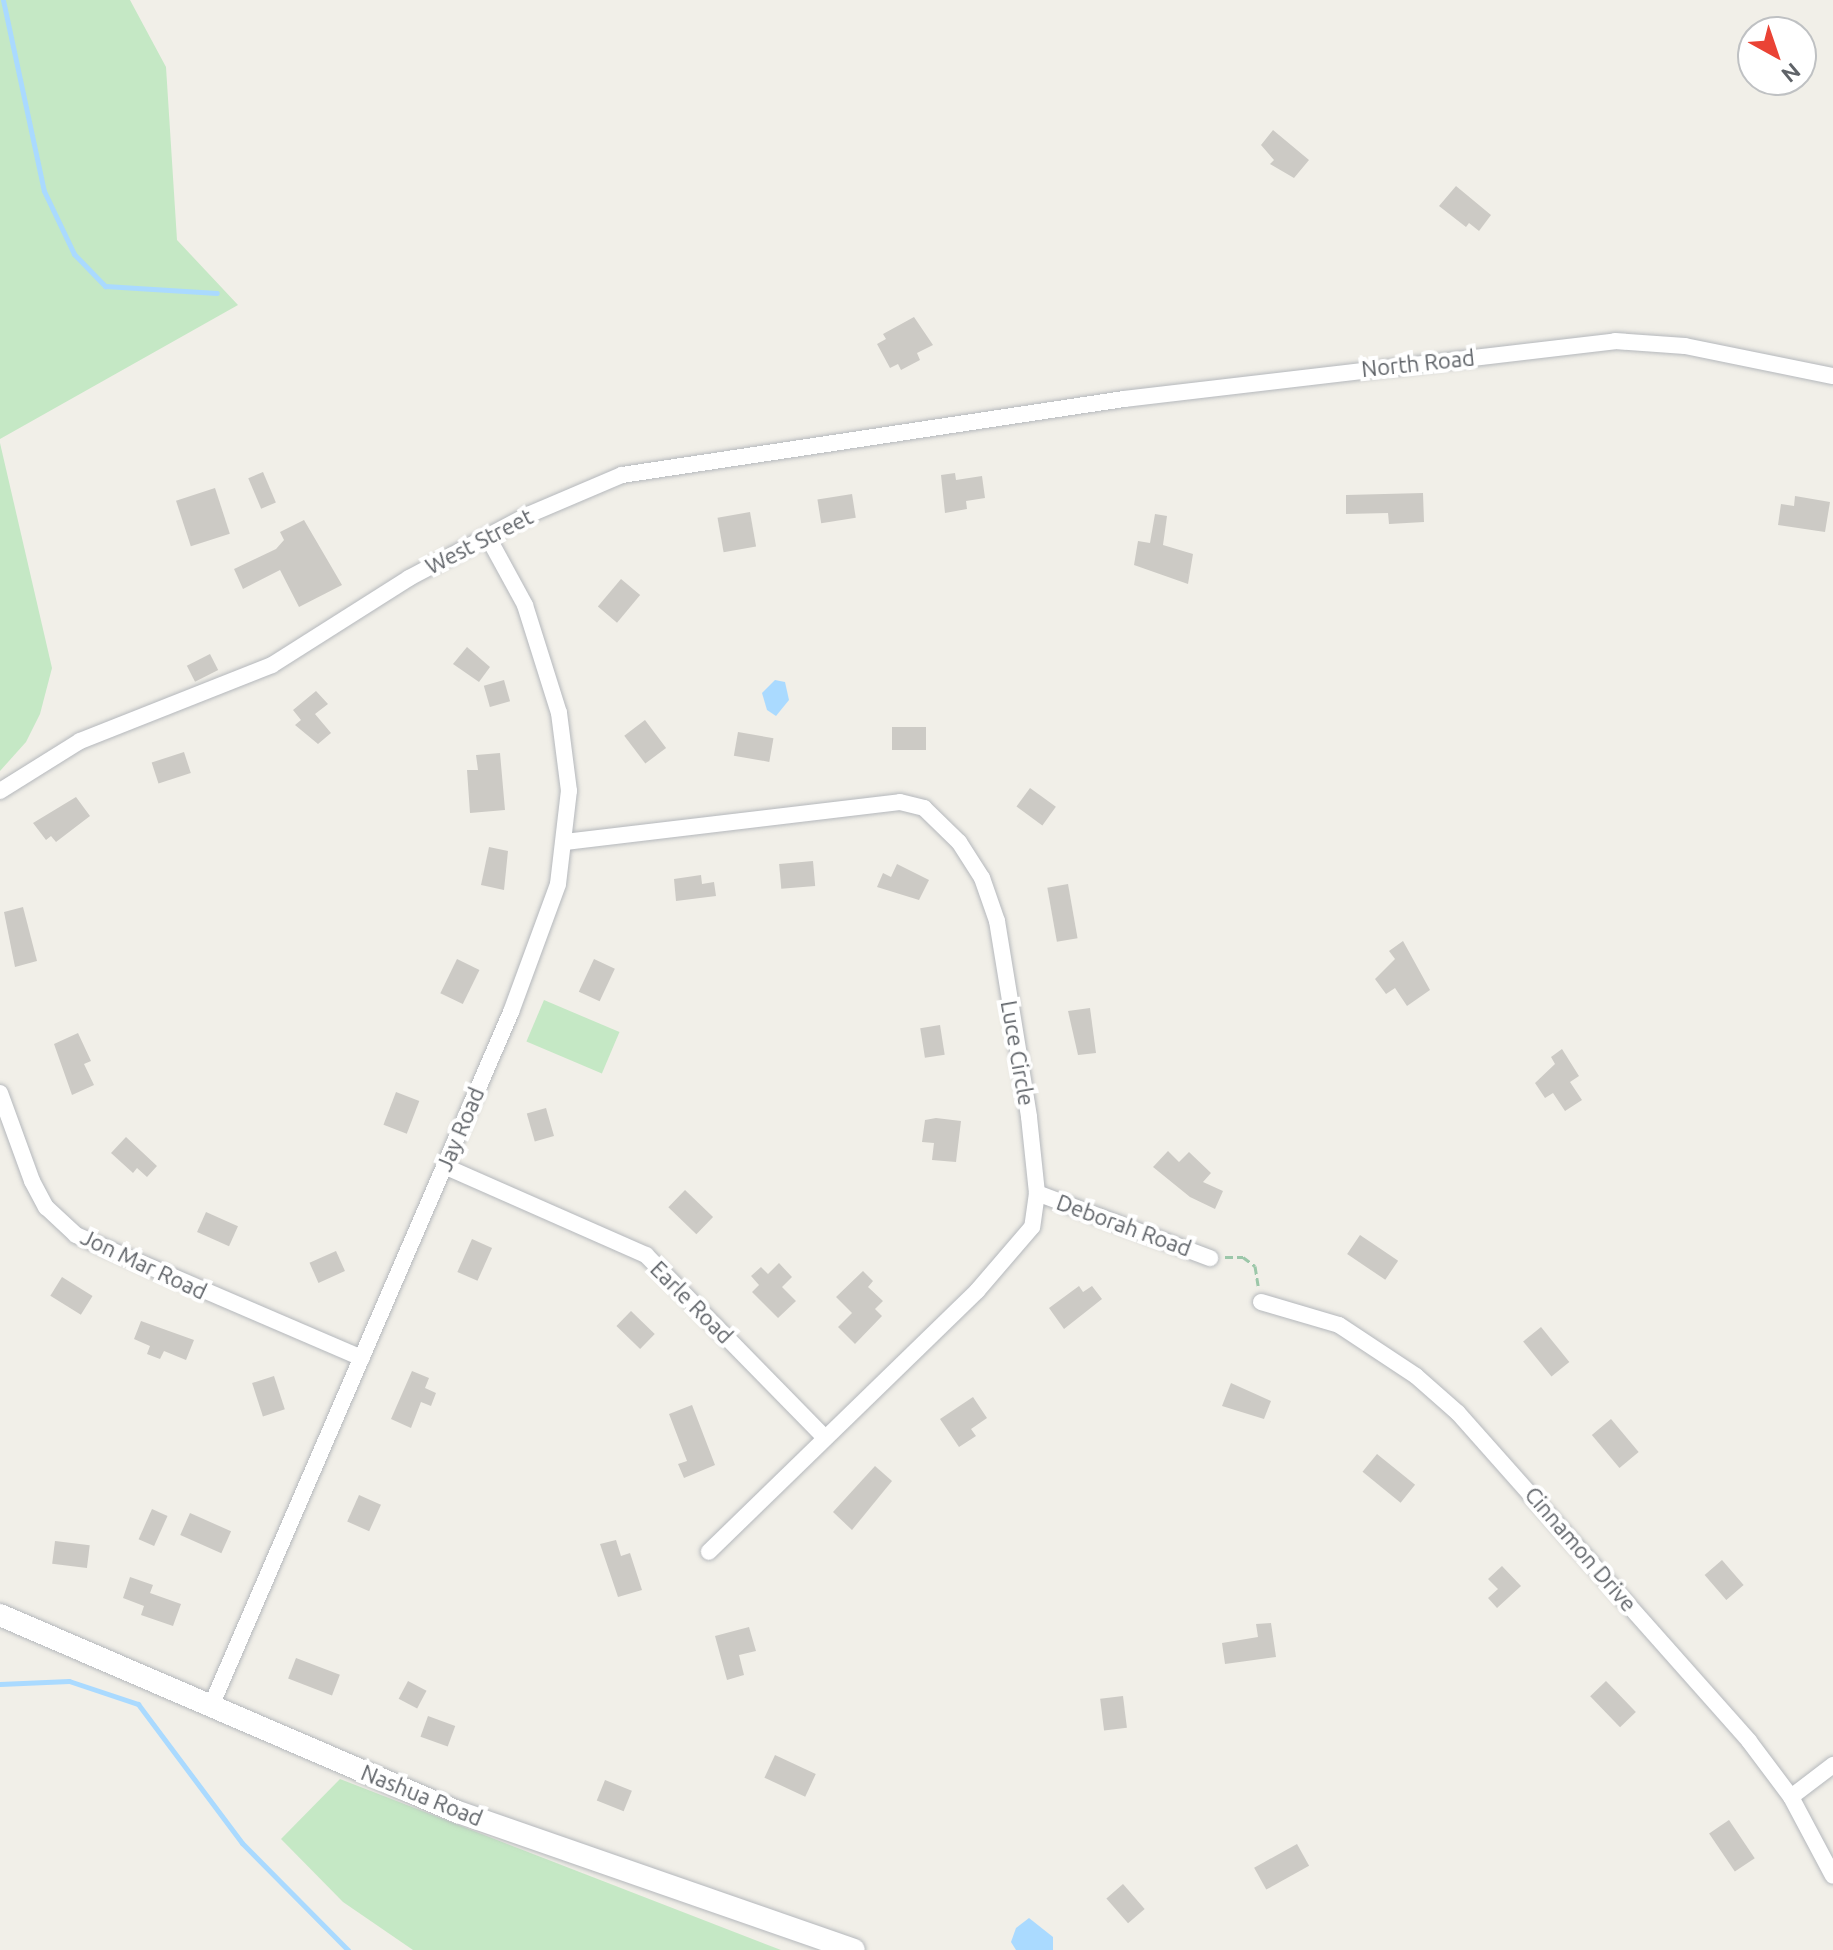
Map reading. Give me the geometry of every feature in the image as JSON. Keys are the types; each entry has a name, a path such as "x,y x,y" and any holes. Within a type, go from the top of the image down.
{"main road":[{"name":"Nashua Road","path":"0,1615 458,1812 854,1950"}],"street":[{"name":"North Road","path":"1002,419 1330,373 1615,341 1685,346 1833,376"},
{"name":"West Street","path":"0,791 80,741 272,665 409,578 488,537 622,475 1002,419"},
{"name":"Jay Road","path":"211,1706 444,1166 527,969 558,884 569,791 559,713 525,605 488,537"},
{"name":"Luce Circle","path":"565,842 900,802 924,808 959,842 982,878 997,921 1037,1193 1032,1227 977,1291 709,1552"},
{"name":"Jon Mar Road","path":"0,1093 32,1181 46,1207 76,1235 362,1358"},
{"name":"Earle Road","path":"444,1166 646,1255 825,1438"},
{"name":"Deborah Road","path":"1037,1193 1210,1258"},
{"name":"Cinnamon Drive","path":"1261,1302 1339,1325 1416,1376 1458,1413 1749,1741 1791,1797 1833,1876"},
{"path":"1791,1797 1833,1765"}],"path":[{"path":"1210,1258 1243,1257 1255,1266 1261,1302"}],"green space":[{"path":"0,0 130,0 166,67 177,240 238,305 0,439"},
{"path":"0,443 52,668 40,714 26,742 0,771"},
{"path":"544,1000 619,1032 602,1073 526,1041"},
{"path":"340,1779 781,1950 413,1950 343,1902 281,1839"}],"water":[{"path":"775,680 785,682 789,700 776,716 767,710 762,693"},
{"path":"1029,1918 1053,1937 1053,1950 1016,1950 1011,1942 1016,1928"}],"building":[{"path":"1273,130 1309,160 1294,178 1270,164 1274,160 1261,145"},
{"path":"1456,186 1491,215 1479,231 1469,223 1466,227 1439,206"},
{"path":"914,317 933,345 917,353 920,360 901,370 898,364 890,368 877,344 886,339 883,334"},
{"path":"263,472 276,502 261,509 248,478"},
{"path":"955,473 956,480 982,476 985,498 966,501 967,509 945,513 941,475"},
{"path":"215,488 230,534 191,546 176,501"},
{"path":"1423,493 1424,522 1389,524 1388,513 1346,514 1346,495"},
{"path":"852,494 856,518 821,523 817,499"},
{"path":"1795,496 1830,502 1825,532 1778,525 1781,504 1794,506"},
{"path":"750,512 756,546 724,552 718,518"},
{"path":"1155,514 1167,516 1163,545 1193,554 1188,584 1134,565 1138,541 1150,543"},
{"path":"304,520 342,585 299,607 280,570 243,589 234,569 276,549 284,540 280,532"},
{"path":"621,579 640,595 617,623 598,607"},
{"path":"467,647 490,667 479,682 453,664"},
{"path":"210,654 218,670 195,682 187,666"},
{"path":"504,680 510,701 490,707 484,686"},
{"path":"316,691 328,704 315,714 331,733 318,744 295,725 301,720 293,710"},
{"path":"645,720 666,748 645,764 624,736"},
{"path":"892,727 926,727 926,750 892,750"},
{"path":"738,732 773,738 769,762 734,756"},
{"path":"184,752 191,773 158,783 152,763"},
{"path":"500,753 505,810 470,813 467,770 478,770 476,755"},
{"path":"1030,788 1056,807 1042,825 1016,807"},
{"path":"76,797 90,816 56,842 51,836 46,840 33,823"},
{"path":"489,847 508,851 504,890 481,885"},
{"path":"813,861 815,886 781,889 779,864"},
{"path":"897,864 929,880 919,900 877,887 883,873 891,877"},
{"path":"701,875 702,884 714,882 716,896 676,901 674,879"},
{"path":"1068,884 1078,938 1057,942 1047,888"},
{"path":"23,907 37,961 15,967 4,912"},
{"path":"1403,941 1430,990 1407,1006 1395,988 1386,994 1375,979 1395,959 1389,951"},
{"path":"457,959 479,970 463,1004 440,993"},
{"path":"594,959 615,969 600,1001 579,992"},
{"path":"1090,1008 1096,1053 1078,1055 1068,1011"},
{"path":"940,1025 945,1055 925,1058 920,1028"},
{"path":"78,1033 91,1061 84,1064 94,1085 72,1095 54,1044"},
{"path":"1562,1049 1579,1076 1570,1082 1582,1100 1565,1111 1553,1093 1545,1098 1535,1083 1555,1064 1551,1057"},
{"path":"396,1092 419,1101 407,1134 383,1125"},
{"path":"546,1108 554,1136 535,1141 527,1114"},
{"path":"925,1120 961,1121 956,1162 932,1160 934,1143 922,1142"},
{"path":"126,1137 157,1166 147,1177 137,1168 133,1173 111,1153"},
{"path":"1168,1151 1179,1162 1189,1152 1211,1173 1203,1182 1223,1191 1215,1209 1190,1197 1153,1167"},
{"path":"685,1190 713,1217 696,1234 668,1207"},
{"path":"206,1212 238,1226 229,1246 197,1232"},
{"path":"1360,1235 1398,1261 1385,1280 1347,1254"},
{"path":"472,1239 492,1248 477,1281 457,1272"},
{"path":"336,1251 345,1271 318,1283 310,1263"},
{"path":"779,1263 792,1277 782,1287 796,1301 778,1318 752,1292 759,1285 751,1276 761,1267 768,1274"},
{"path":"863,1271 873,1281 868,1287 883,1301 875,1309 882,1316 855,1344 838,1327 852,1313 836,1297"},
{"path":"62,1277 93,1296 81,1315 50,1296"},
{"path":"1079,1286 1083,1292 1092,1286 1102,1299 1064,1329 1049,1308"},
{"path":"631,1311 655,1334 640,1349 616,1326"},
{"path":"141,1321 194,1340 186,1360 164,1351 160,1359 147,1354 150,1346 134,1339"},
{"path":"1541,1327 1569,1362 1551,1376 1523,1341"},
{"path":"412,1371 429,1378 425,1388 436,1393 431,1406 421,1402 411,1428 391,1419"},
{"path":"274,1376 285,1409 263,1416 252,1383"},
{"path":"1231,1383 1271,1401 1264,1419 1222,1406"},
{"path":"973,1397 987,1418 971,1429 976,1436 959,1447 940,1419"},
{"path":"692,1405 715,1465 684,1478 678,1464 687,1461 669,1414"},
{"path":"1611,1419 1639,1452 1619,1468 1592,1435"},
{"path":"1377,1454 1415,1485 1401,1503 1363,1472"},
{"path":"875,1466 892,1481 852,1530 833,1512"},
{"path":"359,1495 381,1505 369,1531 347,1521"},
{"path":"152,1509 168,1516 154,1546 139,1539"},
{"path":"190,1513 231,1531 221,1553 180,1535"},
{"path":"616,1540 621,1556 630,1553 642,1590 618,1597 600,1544"},
{"path":"55,1541 90,1545 87,1568 52,1564"},
{"path":"1722,1560 1744,1585 1726,1600 1705,1575"},
{"path":"1502,1566 1521,1586 1497,1608 1488,1598 1498,1589 1488,1579"},
{"path":"130,1577 153,1585 150,1593 181,1604 173,1626 141,1615 144,1606 123,1598"},
{"path":"1271,1623 1276,1657 1225,1664 1222,1643 1258,1637 1256,1624"},
{"path":"749,1627 756,1651 739,1655 744,1675 727,1680 715,1636"},
{"path":"296,1658 340,1675 332,1695 288,1679"},
{"path":"408,1681 427,1691 417,1709 399,1699"},
{"path":"1606,1681 1636,1712 1620,1727 1590,1696"},
{"path":"1123,1696 1127,1728 1104,1731 1100,1699"},
{"path":"428,1716 455,1726 448,1747 420,1737"},
{"path":"775,1755 816,1774 805,1797 764,1778"},
{"path":"605,1780 632,1791 624,1811 597,1800"},
{"path":"1729,1820 1755,1858 1735,1872 1709,1833"},
{"path":"1297,1844 1309,1866 1266,1890 1254,1868"},
{"path":"1123,1884 1145,1909 1128,1923 1106,1898"}],"waterway":[{"path":"3,0 44,191 74,254 105,286 217,293"},
{"path":"0,1684 69,1681 138,1704 242,1843 348,1950"}]}
